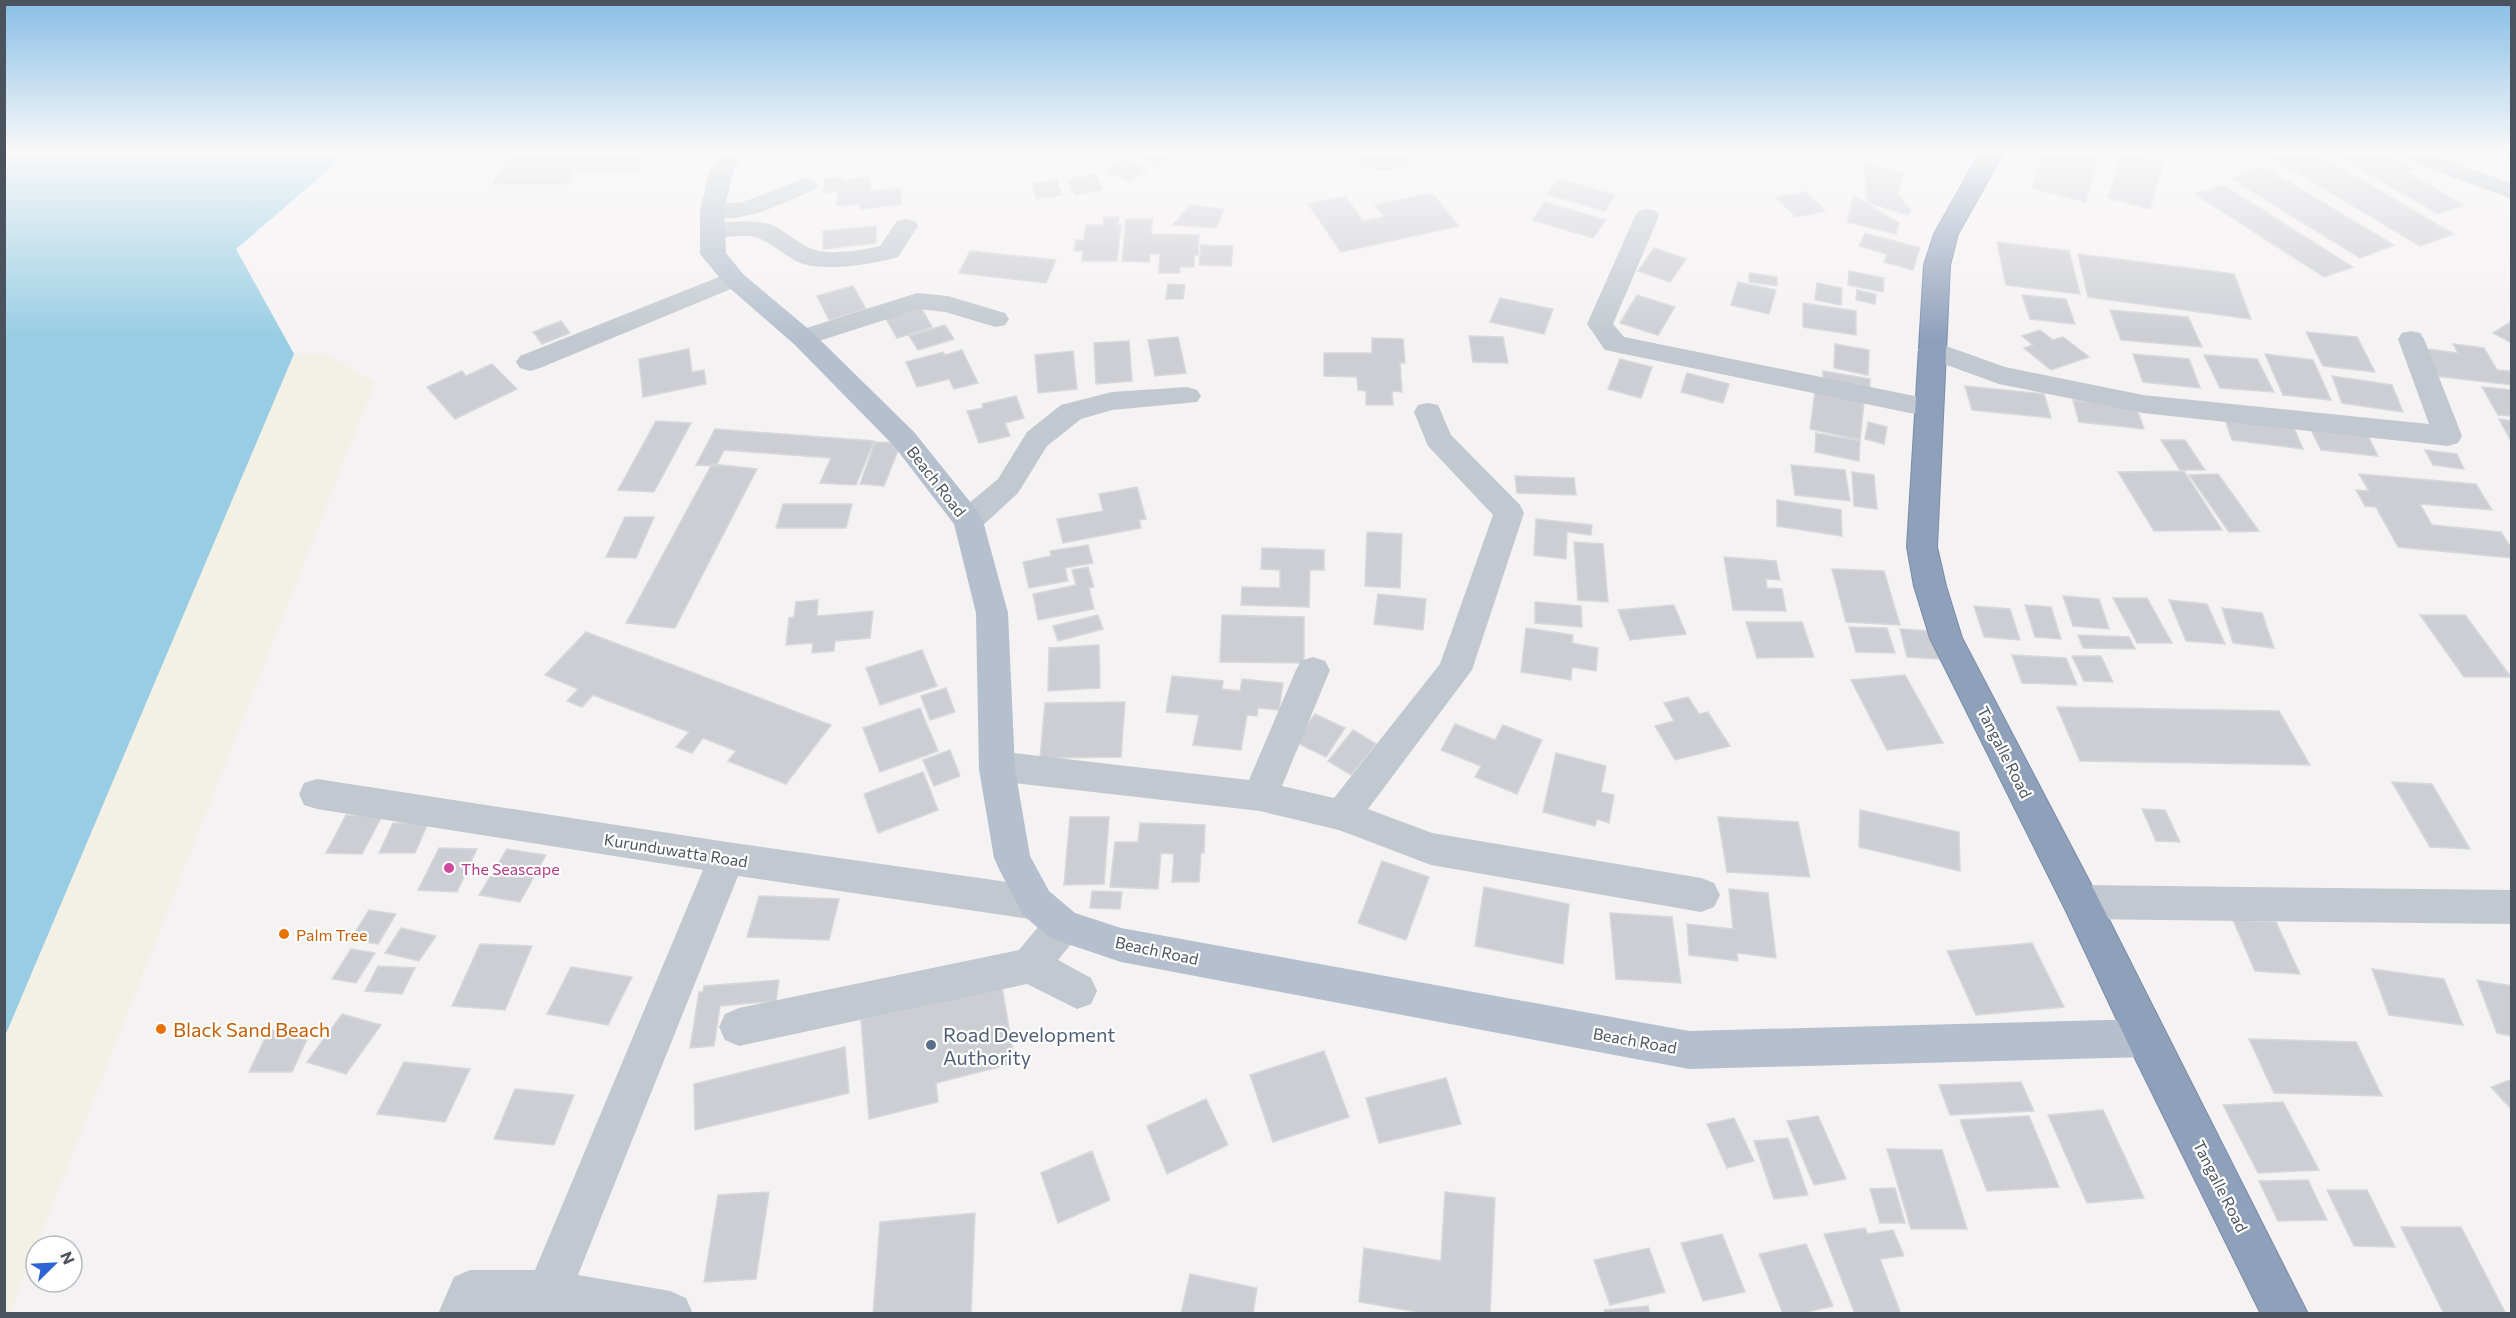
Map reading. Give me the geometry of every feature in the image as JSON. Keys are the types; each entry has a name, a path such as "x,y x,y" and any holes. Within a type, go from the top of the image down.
{"highway":[{"name":"Tangalle Road","path":"1956,216 1946,234 1937,265 1922,547 1930,586 1946,638 2081,902 2146,1038 2285,1314"}],"main road":[{"name":"Beach Road","path":"713,216 713,254 734,279 803,338 904,439 968,521 992,613 997,769 1012,858 1050,914 1121,945 1689,1050 2146,1038"}],"street":[{"path":"712,221 728,216"},
{"path":"1647,216 1600,324 1615,344 1929,408"},
{"path":"712,221 762,230 808,257 858,259 889,252 906,226"},
{"path":"530,362 734,279"},
{"path":"803,338 917,301 948,304 996,319"},
{"path":"1932,350 1999,375 2143,404 2448,436 2411,339"},
{"path":"968,521 1008,486 1037,439 1071,412 1113,401 1187,396"},
{"path":"1342,815 1455,670 1509,513 1438,439 1428,412"},
{"path":"1260,796 1313,670"},
{"path":"997,769 1013,768 1260,796 1342,815 1431,849 1701,896"},
{"name":"Kurunduwatta Road","path":"316,794 727,858 1050,914"},
{"path":"548,1292 727,858"},
{"path":"2081,902 2511,907"},
{"path":"1030,965 1050,914"},
{"path":"739,1027 1030,965 1077,991"},
{"path":"460,1314 470,1293 548,1292 670,1314"}],"sand":[{"path":"294,354 326,354 375,382 41,1234 24,1234 24,1277 10,1313 5,1314 5,1036"}],"water":[{"path":"5,216 275,216 236,249 294,354 5,1036"}],"building":[{"path":"1181,216 1221,216 1216,228 1172,225"},
{"path":"1316,216 1359,216 1363,221 1384,217 1383,216 1450,216 1459,226 1341,252"},
{"path":"1535,216 1591,216 1606,220 1593,238 1532,220"},
{"path":"1849,216 1887,216 1899,223 1896,234 1847,222"},
{"path":"2228,216 2271,216 2353,267 2324,277"},
{"path":"2291,216 2345,216 2394,245 2360,258"},
{"path":"2369,216 2422,216 2454,234 2420,246"},
{"path":"1104,217 1119,217 1118,225 1121,225 1117,261 1082,261 1083,251 1074,251 1076,240 1084,240 1086,225 1103,225"},
{"path":"1126,219 1153,219 1151,234 1199,235 1198,255 1194,255 1194,267 1180,267 1180,273 1159,273 1160,254 1150,254 1149,262 1122,261"},
{"path":"876,226 876,243 823,249 823,231"},
{"path":"1865,233 1920,248 1913,270 1884,262 1887,254 1859,246"},
{"path":"1997,242 2069,251 2080,294 2006,285"},
{"path":"1201,245 1233,246 1231,266 1199,265"},
{"path":"1654,248 1686,259 1670,282 1638,271"},
{"path":"970,251 1056,260 1046,283 959,273"},
{"path":"2078,254 2234,274 2251,319 2088,297"},
{"path":"1849,271 1884,278 1883,292 1848,285"},
{"path":"1749,273 1777,277 1777,286 1749,282"},
{"path":"1738,282 1776,290 1769,314 1731,305"},
{"path":"1817,283 1842,288 1841,305 1815,300"},
{"path":"1168,284 1185,285 1183,299 1166,299"},
{"path":"853,286 866,309 829,320 817,296"},
{"path":"1857,290 1876,294 1875,304 1856,300"},
{"path":"1637,295 1675,307 1658,335 1620,323"},
{"path":"2022,295 2066,299 2075,324 2030,319"},
{"path":"1500,298 1553,309 1544,334 1490,322"},
{"path":"1803,303 1856,311 1856,335 1803,327"},
{"path":"921,307 932,327 897,338 885,317"},
{"path":"2110,310 2188,317 2202,347 2121,340"},
{"path":"561,321 570,333 542,344 533,332"},
{"path":"2512,321 2512,343 2493,333"},
{"path":"945,325 954,339 918,350 909,336"},
{"path":"2040,330 2053,340 2063,337 2089,357 2051,370 2024,348 2033,345 2022,336"},
{"path":"2306,332 2357,337 2375,372 2323,366"},
{"path":"1469,336 1503,337 1508,363 1473,362"},
{"path":"1178,337 1186,373 1155,376 1148,340"},
{"path":"1372,338 1403,339 1405,363 1400,363 1402,392 1392,391 1393,405 1366,405 1366,391 1358,390 1357,377 1324,376 1324,353 1372,353"},
{"path":"1129,341 1132,381 1096,384 1094,343"},
{"path":"1835,344 1869,350 1868,375 1834,368"},
{"path":"2453,344 2484,348 2497,370 2509,371 2512,376 2512,385 2435,376 2419,348 2458,353"},
{"path":"689,349 692,372 704,370 706,384 643,397 639,359"},
{"path":"962,350 978,383 954,389 949,379 917,387 906,362 943,352 945,355"},
{"path":"1073,351 1077,389 1038,393 1035,355"},
{"path":"2133,354 2189,359 2200,388 2143,382"},
{"path":"2265,354 2313,360 2331,400 2283,395"},
{"path":"2204,355 2257,359 2274,392 2220,388"},
{"path":"1620,359 1652,367 1641,398 1608,389"},
{"path":"492,364 517,389 455,419 427,387 462,371 466,376"},
{"path":"1823,371 1870,379 1870,390 1823,383"},
{"path":"1687,373 1729,384 1723,403 1681,392"},
{"path":"2332,376 2392,385 2403,412 2342,403"},
{"path":"1965,386 2044,394 2051,418 1972,410"},
{"path":"2482,387 2512,390 2512,416 2498,415"},
{"path":"1815,392 1864,402 1860,440 1810,429"},
{"path":"1016,396 1024,418 1005,423 1010,436 979,443 967,411 983,408 982,404"},
{"path":"2073,400 2136,407 2144,429 2079,422"},
{"path":"2225,419 2294,428 2303,449 2232,440"},
{"path":"2499,419 2512,421 2512,443"},
{"path":"656,421 691,423 654,492 618,490"},
{"path":"1868,422 1887,427 1884,444 1865,439"},
{"path":"715,429 874,441 856,485 820,483 831,458 724,450 716,466 696,465"},
{"path":"2311,430 2368,436 2378,456 2321,450"},
{"path":"1816,433 1860,441 1859,461 1815,452"},
{"path":"2161,440 2185,440 2205,470 2180,470"},
{"path":"875,442 901,443 884,486 860,484"},
{"path":"2425,450 2457,454 2464,469 2433,465"},
{"path":"712,464 757,469 675,628 626,623"},
{"path":"1791,465 1845,470 1850,501 1795,495"},
{"path":"2184,471 2222,530 2154,531 2118,472"},
{"path":"1852,472 1874,475 1877,509 1854,506"},
{"path":"2218,474 2259,531 2229,532 2189,475"},
{"path":"2359,474 2476,484 2492,510 2420,504 2432,525 2501,532 2512,549 2512,558 2398,547 2376,507 2365,506 2356,490 2369,491"},
{"path":"1515,476 1574,478 1576,495 1517,493"},
{"path":"1137,487 1146,519 1139,520 1141,528 1063,543 1057,519 1103,511 1099,494"},
{"path":"1777,500 1841,510 1842,536 1777,526"},
{"path":"783,504 852,504 846,528 776,528"},
{"path":"625,517 654,517 636,558 606,557"},
{"path":"1536,519 1592,525 1591,535 1567,532 1566,559 1534,555"},
{"path":"1367,532 1402,534 1400,588 1365,586"},
{"path":"1574,542 1603,544 1608,602 1578,600"},
{"path":"1088,545 1093,563 1065,568 1068,581 1029,588 1023,562 1051,556 1050,551"},
{"path":"1262,548 1324,550 1324,570 1310,570 1309,607 1241,605 1242,587 1280,588 1280,570 1261,569"},
{"path":"1724,557 1776,561 1780,580 1766,579 1767,588 1782,589 1786,611 1733,610"},
{"path":"1088,567 1094,587 1089,588 1094,609 1038,620 1033,594 1076,585 1072,570"},
{"path":"1832,569 1884,571 1900,625 1846,622"},
{"path":"1378,594 1426,599 1423,630 1374,624"},
{"path":"2063,596 2099,599 2109,629 2073,626"},
{"path":"2113,598 2147,598 2172,643 2137,643"},
{"path":"818,600 817,616 873,611 870,638 835,641 834,651 812,653 813,643 786,645 789,618 794,617 796,602"},
{"path":"2169,600 2207,604 2225,644 2186,641"},
{"path":"1535,602 1581,606 1582,627 1535,623"},
{"path":"1674,605 1686,634 1630,640 1618,610"},
{"path":"2025,605 2051,607 2061,639 2035,637"},
{"path":"1974,606 2010,609 2020,640 1984,637"},
{"path":"2222,608 2262,613 2274,648 2233,643"},
{"path":"1098,615 1103,629 1058,641 1053,626"},
{"path":"1222,615 1304,617 1304,663 1220,662"},
{"path":"2420,615 2465,615 2511,677 2464,677"},
{"path":"1746,622 1802,622 1814,657 1757,658"},
{"path":"1849,627 1887,628 1895,653 1856,652"},
{"path":"1526,628 1573,635 1572,643 1598,648 1596,671 1572,667 1571,680 1521,672"},
{"path":"1900,629 1931,631 1940,659 1907,657"},
{"path":"586,632 831,725 786,784 728,761 736,751 703,738 692,753 676,747 689,732 593,695 582,707 567,701 578,689 545,675"},
{"path":"2078,635 2129,637 2135,649 2083,648"},
{"path":"1099,645 1100,688 1048,691 1049,648"},
{"path":"922,650 937,686 880,705 866,668"},
{"path":"2012,655 2066,658 2077,685 2022,683"},
{"path":"2072,656 2101,656 2113,682 2084,681"},
{"path":"1905,675 1943,743 1887,750 1851,680"},
{"path":"1172,676 1223,681 1222,689 1240,691 1242,679 1283,683 1279,710 1258,708 1257,716 1247,715 1241,750 1193,745 1199,715 1166,712"},
{"path":"946,688 955,712 930,720 921,696"},
{"path":"1688,697 1699,714 1708,712 1730,746 1675,760 1655,726 1674,721 1664,703"},
{"path":"1125,702 1121,757 1040,758 1045,703"},
{"path":"2057,707 2279,711 2310,765 2080,761"},
{"path":"920,708 938,751 880,772 863,728"},
{"path":"1315,714 1345,728 1326,757 1295,742"},
{"path":"1455,724 1495,740 1503,725 1542,740 1517,794 1475,777 1481,766 1441,750"},
{"path":"1353,730 1376,744 1351,775 1328,761"},
{"path":"950,750 960,776 934,786 923,760"},
{"path":"1556,753 1606,766 1601,792 1614,795 1609,823 1597,819 1595,826 1543,812"},
{"path":"923,772 938,810 878,833 864,794"},
{"path":"2392,782 2432,784 2470,849 2430,847"},
{"path":"2142,809 2165,810 2180,842 2156,841"},
{"path":"1860,810 1959,832 1960,871 1859,847"},
{"path":"346,815 382,816 362,854 326,853"},
{"path":"1070,817 1109,817 1104,884 1064,885"},
{"path":"1718,817 1798,822 1810,877 1727,872"},
{"path":"393,823 428,823 415,853 379,853"},
{"path":"1140,823 1205,825 1204,853 1201,853 1199,882 1172,882 1174,854 1161,853 1158,889 1110,887 1115,842 1138,842"},
{"path":"439,848 477,849 457,892 418,890"},
{"path":"507,849 546,855 520,902 479,895"},
{"path":"1382,861 1429,877 1406,940 1358,923"},
{"path":"1484,887 1569,904 1563,964 1475,946"},
{"path":"1729,889 1768,893 1776,958 1737,953 1738,961 1689,955 1687,924 1733,929"},
{"path":"1092,891 1122,892 1120,909 1090,908"},
{"path":"759,896 839,899 829,940 747,937"},
{"path":"369,910 396,914 378,944 350,940"},
{"path":"1610,913 1672,917 1681,983 1616,979"},
{"path":"2233,920 2276,922 2300,974 2255,971"},
{"path":"401,928 436,936 419,961 385,953"},
{"path":"2032,943 2064,1007 1976,1015 1947,951"},
{"path":"480,944 532,946 505,1010 452,1006"},
{"path":"351,949 375,953 356,983 332,979"},
{"path":"378,966 415,968 402,994 365,991"},
{"path":"571,967 632,977 608,1025 547,1014"},
{"path":"2372,969 2444,979 2463,1025 2389,1015"},
{"path":"779,980 776,1001 720,1006 714,1046 690,1048 699,992 703,992 704,986"},
{"path":"2477,980 2512,986 2512,1036 2497,1033"},
{"path":"1002,987 1015,1063 936,1083 938,1102 869,1119 861,1020"},
{"path":"342,1014 381,1025 346,1074 307,1062"},
{"path":"269,1030 311,1031 292,1072 249,1072"},
{"path":"2249,1039 2356,1042 2382,1096 2274,1093"},
{"path":"845,1047 849,1093 695,1130 694,1084"},
{"path":"1324,1051 1349,1117 1273,1142 1250,1075"},
{"path":"404,1062 470,1069 445,1122 377,1114"},
{"path":"1446,1078 1461,1124 1379,1143 1366,1098"},
{"path":"2512,1079 2512,1110 2491,1087"},
{"path":"2021,1082 2034,1111 1950,1115 1939,1085"},
{"path":"515,1089 574,1095 554,1145 494,1139"},
{"path":"1206,1099 1228,1145 1167,1174 1147,1126"},
{"path":"2283,1102 2319,1170 2258,1173 2223,1105"},
{"path":"2103,1110 2144,1198 2087,1203 2048,1115"},
{"path":"1818,1116 1846,1179 1814,1185 1787,1121"},
{"path":"2029,1116 2059,1187 1987,1191 1960,1120"},
{"path":"1734,1118 1754,1161 1727,1168 1707,1124"},
{"path":"1788,1138 1808,1195 1774,1199 1754,1141"},
{"path":"1887,1149 1942,1150 1967,1229 1911,1229"},
{"path":"1092,1151 1110,1200 1058,1223 1041,1173"},
{"path":"2308,1180 2327,1220 2278,1221 2259,1181"},
{"path":"1895,1188 1905,1223 1880,1223 1870,1189"},
{"path":"2327,1190 2367,1190 2395,1247 2354,1246"},
{"path":"769,1192 756,1279 704,1282 718,1195"},
{"path":"1445,1192 1495,1198 1490,1314 1429,1314 1359,1302 1364,1248 1441,1261"},
{"path":"975,1213 971,1314 873,1314 880,1222"},
{"path":"2401,1227 2461,1227 2506,1314 2444,1314"},
{"path":"1865,1228 1868,1234 1893,1230 1904,1256 1880,1259 1901,1314 1855,1314 1824,1234"},
{"path":"1722,1234 1745,1292 1703,1301 1681,1243"},
{"path":"1806,1244 1833,1306 1799,1314 1783,1314 1759,1254"},
{"path":"1649,1248 1665,1292 1610,1305 1594,1260"},
{"path":"1190,1274 1257,1288 1253,1314 1181,1314"},
{"path":"1648,1306 1650,1314 1605,1314 1604,1310"}],"place":[{"name":"The Seascape","path":"449,868"},
{"name":"Palm Tree","path":"284,934"},
{"name":"Black Sand Beach","path":"161,1029"},
{"name":"Road Development Authority","path":"931,1045"}]}
